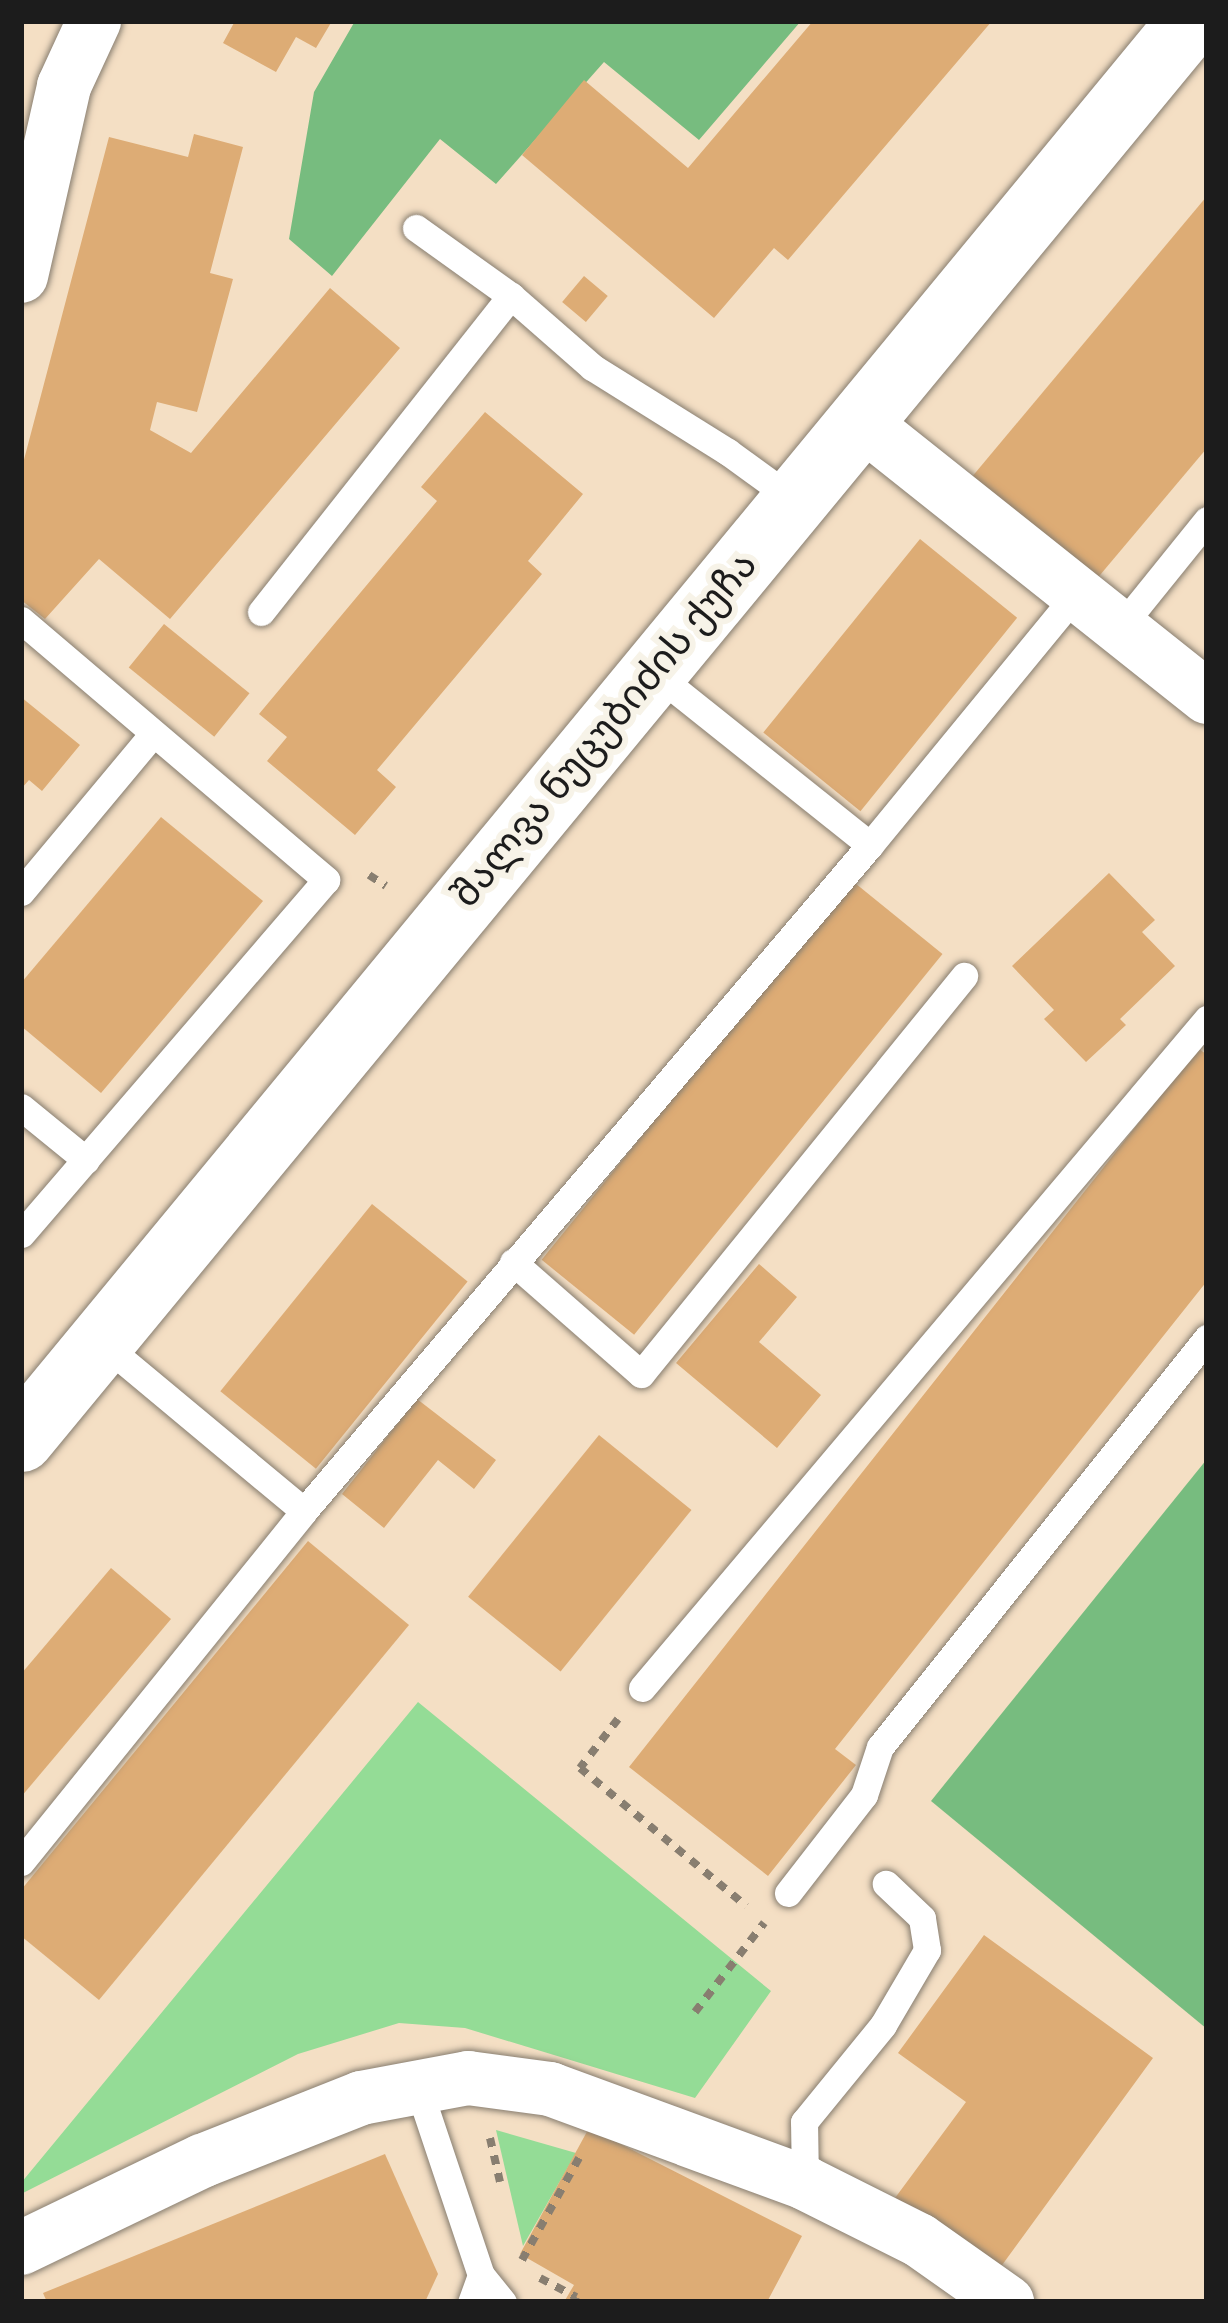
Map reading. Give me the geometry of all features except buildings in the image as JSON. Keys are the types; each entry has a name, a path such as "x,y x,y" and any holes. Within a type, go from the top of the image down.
{"main road":[{"name":"შალვა ნუცუბიძის ქუჩა","path":"21,1439 1191,21"}],"street":[{"path":"21,276 64,86 94,21"},
{"path":"859,420 1075,595 1203,687"},
{"path":"21,2248 202,2162 361,2098 477,2079 550,2089 805,2183 919,2240 1007,2302"}],"lane":[{"path":"416,228 511,296 592,367 794,500"},
{"path":"261,612 511,296"},
{"path":"1119,628 1207,520"},
{"path":"21,1862 304,1511 870,845 1075,595"},
{"path":"21,620 326,880 21,1234"},
{"path":"652,671 870,845"},
{"path":"21,892 152,735"},
{"path":"513,1262 640,1374 964,976"},
{"path":"642,1688 1207,1019"},
{"path":"21,1107 86,1160"},
{"path":"788,1893 864,1795 880,1747 1207,1338"},
{"path":"101,1342 304,1511"},
{"path":"805,2183 804,2122 883,2024 927,1950 922,1918 886,1884"},
{"path":"418,2087 481,2275 503,2302"},
{"path":"471,2302 481,2275"}],"path":[{"path":"642,1688 580,1768 764,1922"},
{"path":"695,2012 788,1893"},
{"path":"477,2079 505,2203"},
{"path":"519,2266 587,2143"},
{"path":"514,2245 519,2266 576,2297 574,2302"}],"green space":[{"path":"355,21 801,21 699,140 604,62 496,184 440,139 332,276 289,239 314,92"},
{"path":"1207,1459 1207,2029 931,1801"},
{"path":"418,1702 771,1991 695,2098 465,2028 399,2023 298,2054 21,2194 21,2183"},
{"path":"496,2130 576,2153 523,2246"}]}
